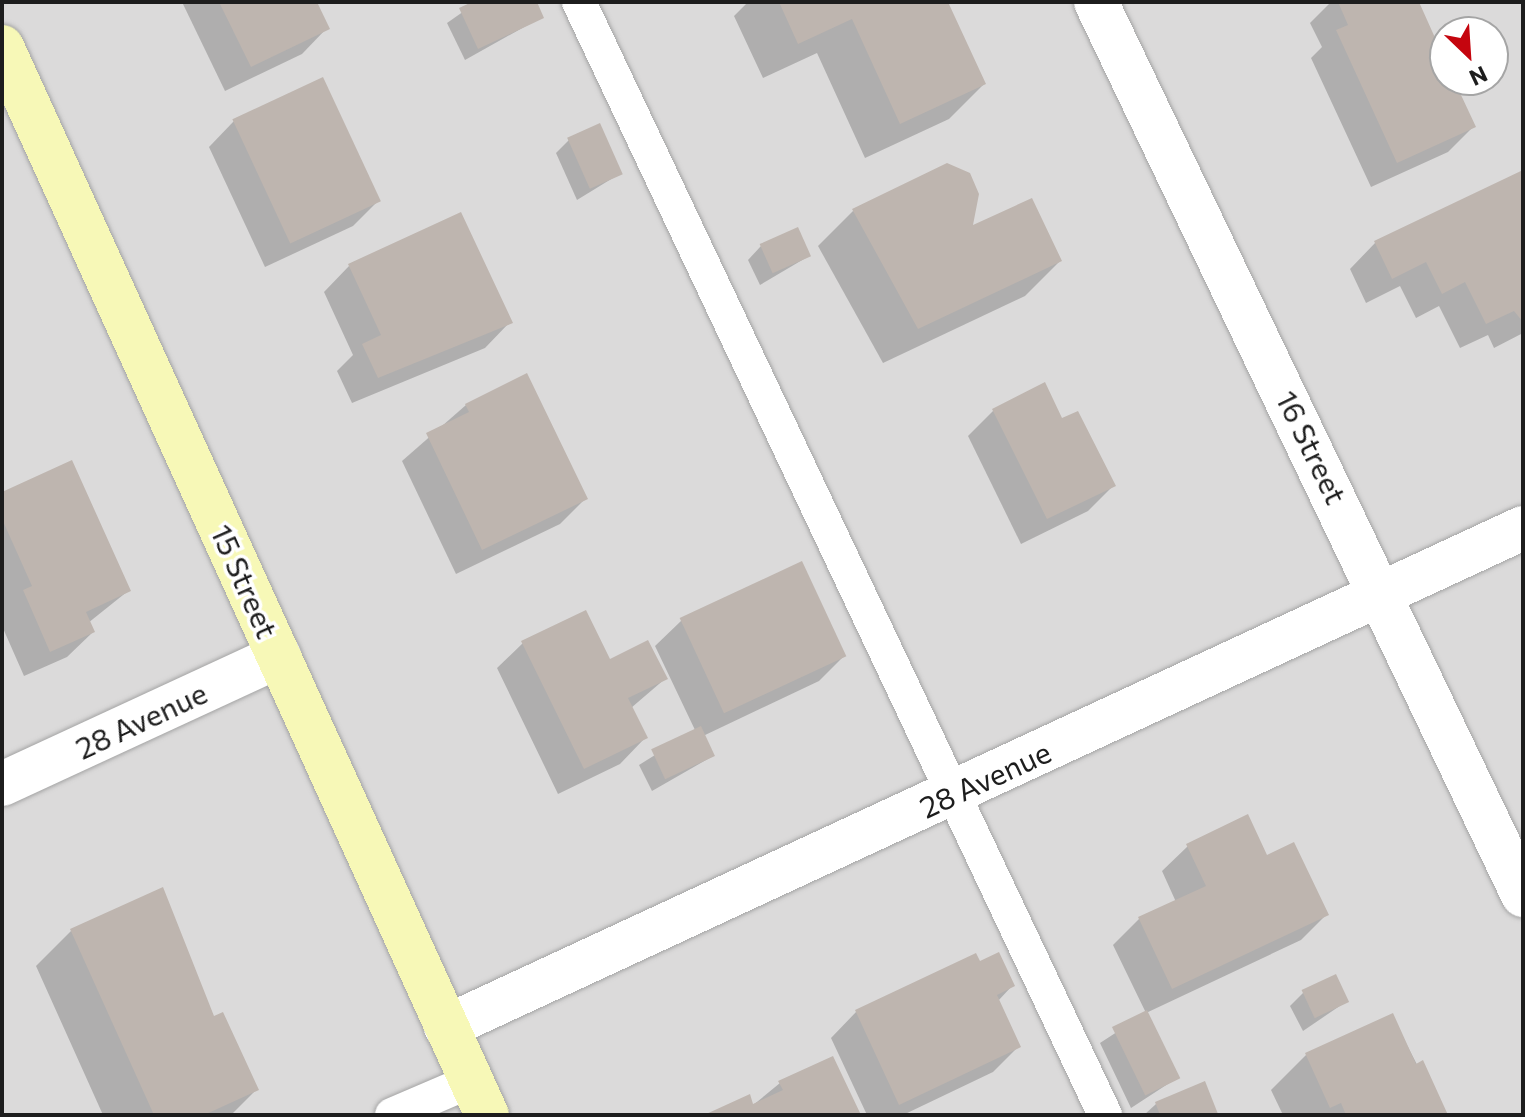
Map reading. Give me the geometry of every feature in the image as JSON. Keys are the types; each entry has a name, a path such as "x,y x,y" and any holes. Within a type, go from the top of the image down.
{"street":[{"name":"16 Street","path":"1096,2 1384,595 1523,895"},
{"name":"15 Street","path":"2,47 479,1098"},
{"name":"28 Avenue","path":"446,1027 1523,528"},
{"name":"28 Avenue","path":"2,784 279,656"}],"lane":[{"path":"579,2 956,793 1105,1115"},
{"path":"392,1115 479,1098"}],"shaded area":[{"path":"2,2 1523,2 1523,1115 2,1115"}],"building":[{"path":"219,2 317,2 330,29 251,67"},
{"path":"472,2 537,2 544,18 478,49 459,8"},
{"path":"779,2 948,2 986,84 900,124 852,19 798,44"},
{"path":"1338,2 1419,2 1429,24 1429,96 1461,96 1476,127 1397,163 1336,30 1348,25"},
{"path":"323,77 381,201 290,243 232,119"},
{"path":"600,123 623,174 590,189 567,138"},
{"path":"947,163 970,173 979,194 973,225 1032,198 1062,261 918,329 852,209"},
{"path":"1523,170 1523,322 1514,311 1486,324 1465,282 1442,294 1426,262 1392,279 1374,241"},
{"path":"461,212 513,323 378,378 362,344 381,335 348,264"},
{"path":"798,227 811,256 773,273 760,244"},
{"path":"527,373 588,499 482,550 426,433 469,412 465,404"},
{"path":"1045,382 1062,418 1078,411 1116,486 1047,519 992,409"},
{"path":"72,460 131,591 86,612 95,632 50,652 23,590 32,586 2,519 2,492"},
{"path":"802,561 846,656 724,713 680,618"},
{"path":"586,610 610,659 648,640 668,679 628,698 648,738 584,769 521,641"},
{"path":"701,726 715,756 665,779 651,749"},
{"path":"1248,814 1267,855 1294,842 1329,915 1172,989 1138,917 1206,886 1186,844"},
{"path":"163,887 214,1016 223,1012 259,1090 204,1115 154,1115 70,929"},
{"path":"999,952 1015,986 997,995 1021,1047 899,1105 855,1010 976,953 980,961"},
{"path":"1336,974 1349,1002 1315,1018 1302,990"},
{"path":"1147,1010 1180,1078 1145,1095 1112,1027"},
{"path":"1393,1013 1416,1064 1423,1060 1448,1115 1346,1115 1341,1103 1330,1108 1305,1053"},
{"path":"833,1056 861,1115 704,1115 750,1094 753,1104 783,1090 778,1081"},
{"path":"1205,1081 1218,1114 1160,1115 1155,1102"}]}
